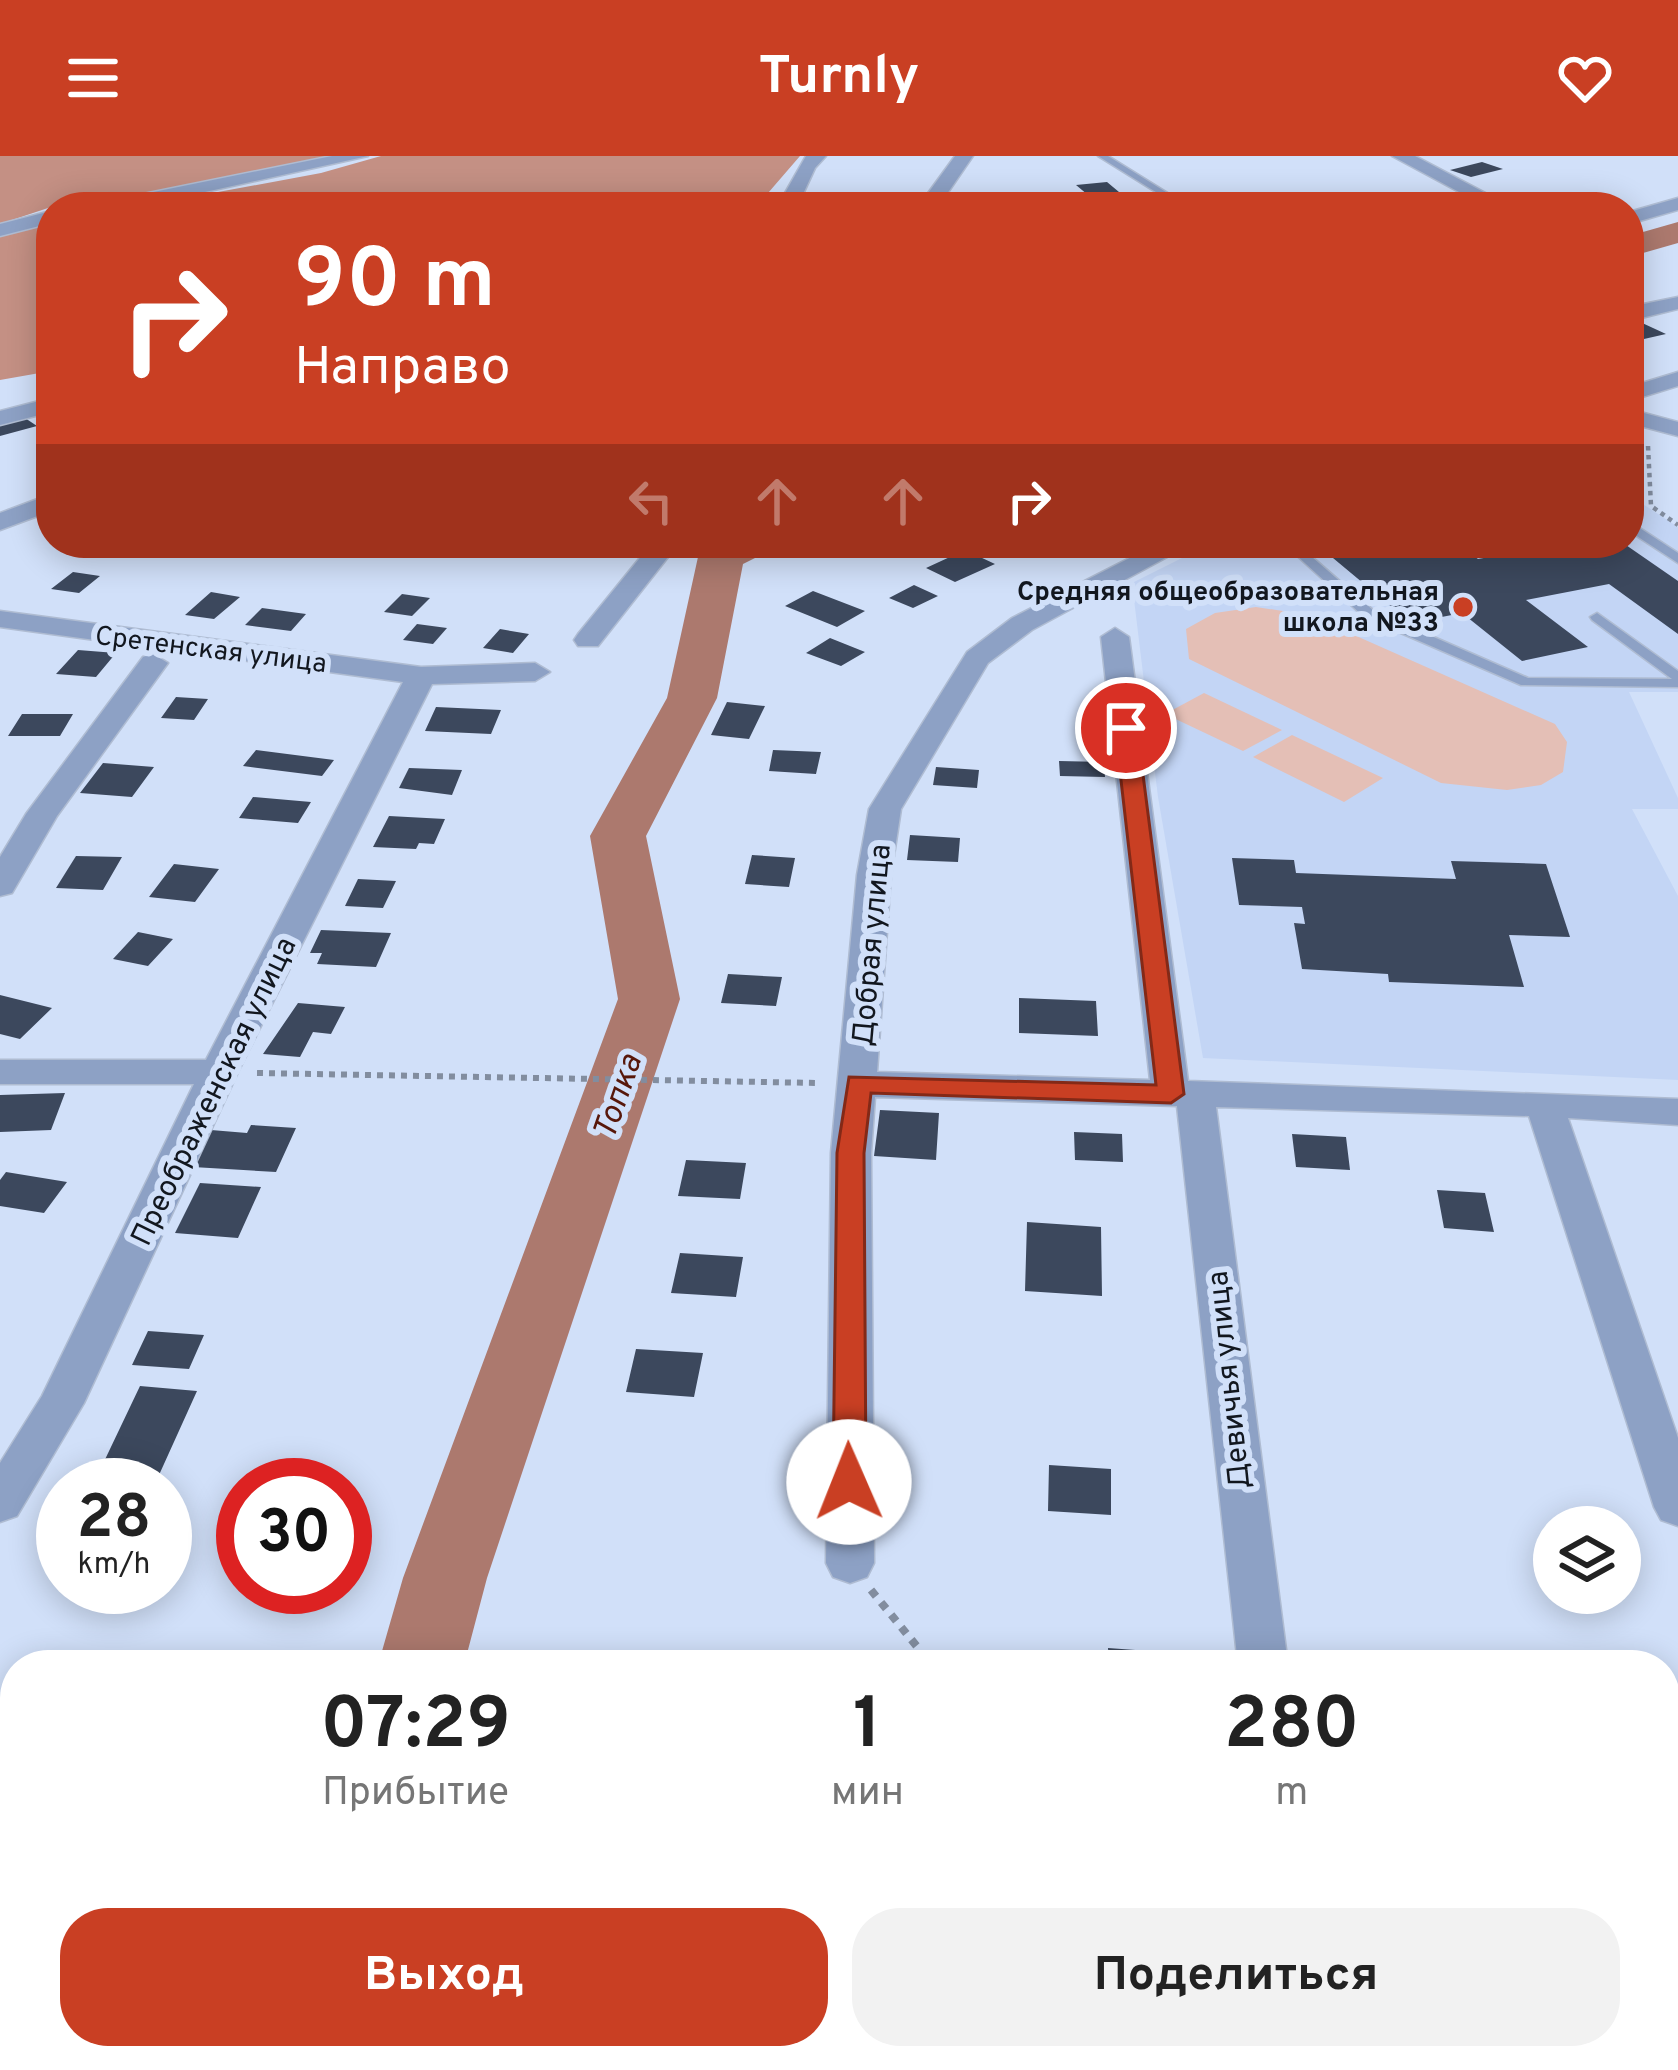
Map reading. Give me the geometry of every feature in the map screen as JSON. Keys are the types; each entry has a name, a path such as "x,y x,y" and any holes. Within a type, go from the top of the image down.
{"street":[{"path":"183,192 359,156"},
{"path":"797,192 807,165 817,156"},
{"path":"939,192 964,156"},
{"path":"1402,156 1473,192"},
{"path":"1644,214 1678,204"},
{"path":"0,230 36,221"},
{"path":"1644,311 1678,303"},
{"path":"1644,389 1678,379"},
{"path":"0,418 36,409"},
{"path":"1644,420 1678,429"},
{"path":"0,522 36,508"},
{"path":"588,640 653,558"},
{"name":"Добрая улица","path":"850,1563 850,1153 874,875 885,809 977,658 1022,624 1151,558"},
{"name":"Сретенская улица","path":"0,619 422,676 535,672"},
{"name":"Девичья улица","path":"1115,637 1261,1650"},
{"path":"0,886 42,814 153,663"},
{"name":"Преображенская улица","path":"0,1503 61,1403 219,1072 422,676"},
{"path":"0,1072 219,1072"},
{"path":"859,1084 1678,1112"},
{"path":"1544,1104 1678,1507"}],"lane":[{"path":"1102,156 1161,192"},
{"path":"1644,536 1678,559"},
{"path":"1306,558 1369,614 1526,682 1678,680"},
{"path":"1598,616 1678,680"}],"path":[{"path":"1644,459 1651,506 1678,525"},
{"path":"219,1072 859,1084"},
{"path":"850,1563 919,1650"}],"shaded area":[{"path":"0,156 329,156 154,192 36,192 36,212 0,224"},
{"path":"381,156 800,156 769,192 218,192 321,173"},
{"path":"36,225 36,374 0,380 0,235"},
{"path":"1644,505 1678,527 1678,692 1629,692 1678,798 1678,809 1632,809 1678,896 1678,1080 1203,1058 1158,797 1132,583 1182,558 1644,558"},
{"path":"1256,607 1309,615 1555,724 1567,742 1563,772 1541,785 1507,790 1441,783 1189,659 1186,629 1215,613"},
{"path":"1204,693 1282,730 1243,751 1165,714"},
{"path":"1292,735 1383,778 1344,802 1253,757"}],"building":[{"path":"1482,162 1503,169 1471,177 1450,170"},
{"path":"1107,182 1119,192 1084,192 1076,185"},
{"path":"1644,324 1666,334 1644,339"},
{"path":"25,418 36,426 0,436 0,425"},
{"path":"948,558 982,558 995,564 955,582 926,568"},
{"name":"Средняя общеобразовательная школа №33","path":"1333,558 1644,558 1678,581 1678,634 1609,584 1526,600 1588,647 1522,661 1462,613 1411,623"},
{"path":"73,572 100,576 79,593 51,589"},
{"path":"914,585 938,596 913,608 889,598"},
{"path":"813,591 865,611 837,627 785,606"},
{"path":"211,592 240,597 214,619 185,615"},
{"path":"402,594 430,598 412,616 384,612"},
{"path":"262,608 306,614 291,631 245,625"},
{"path":"417,624 447,628 433,644 403,640"},
{"path":"500,629 529,634 513,653 483,648"},
{"path":"830,638 865,652 841,666 806,653"},
{"path":"78,650 116,653 96,677 56,674"},
{"path":"176,697 208,699 194,720 161,718"},
{"path":"727,702 765,706 749,739 711,735"},
{"path":"436,707 501,710 491,734 425,731"},
{"path":"22,714 73,714 60,736 8,736"},
{"path":"256,750 334,760 322,776 243,766"},
{"path":"773,750 821,752 816,774 769,771"},
{"path":"1059,761 1104,762 1105,777 1060,776"},
{"path":"103,763 154,767 132,797 80,793"},
{"path":"936,767 979,770 977,788 933,785"},
{"path":"409,768 462,770 452,795 399,788"},
{"path":"253,797 311,802 298,823 239,818"},
{"path":"389,816 445,819 434,844 419,843 416,849 373,847"},
{"path":"910,835 960,838 958,862 907,860"},
{"path":"752,855 795,858 789,887 745,884"},
{"path":"76,856 122,857 103,890 56,888"},
{"path":"1232,858 1294,860 1296,873 1456,879 1451,861 1546,864 1570,937 1509,935 1524,987 1389,982 1388,974 1302,969 1294,923 1305,924 1302,907 1239,905"},
{"path":"174,864 219,869 195,902 149,897"},
{"path":"358,879 396,881 383,908 345,906"},
{"path":"321,930 391,933 376,967 317,964 322,953 310,953"},
{"path":"138,932 173,939 148,966 113,959"},
{"path":"728,974 782,977 776,1006 721,1003"},
{"path":"0,995 52,1008 20,1039 0,1034"},
{"path":"1019,998 1096,1001 1098,1036 1019,1033"},
{"path":"298,1003 345,1007 331,1034 313,1032 300,1057 263,1054"},
{"path":"65,1093 51,1130 0,1132 0,1095"},
{"path":"880,1110 939,1113 936,1160 874,1156"},
{"path":"251,1125 296,1128 276,1172 193,1167 211,1130 247,1133"},
{"path":"1074,1132 1122,1134 1123,1162 1075,1160"},
{"path":"1292,1134 1346,1137 1350,1170 1296,1167"},
{"path":"686,1160 746,1163 740,1199 678,1196"},
{"path":"6,1172 67,1182 44,1213 0,1206 0,1180"},
{"path":"200,1183 261,1187 238,1238 175,1233"},
{"path":"1437,1190 1485,1193 1494,1232 1444,1228"},
{"path":"1027,1222 1101,1227 1102,1296 1025,1291"},
{"path":"680,1253 743,1257 736,1297 671,1293"},
{"path":"148,1331 204,1335 189,1369 132,1365"},
{"path":"636,1349 703,1353 694,1397 626,1392"},
{"path":"140,1386 197,1391 167,1458 106,1458"},
{"path":"1049,1465 1111,1469 1111,1515 1048,1511"}],"waterway":[{"name":"Топка","path":"1644,242 1678,232"},
{"name":"Топка","path":"425,1650 445,1578 649,999 618,836 692,698 721,558"}],"place":[{"name":"Средняя общеобразовательная школа №33","path":"1463,607"}],"route":[{"path":"849,1482 850,1153 859,1084 1171,1094 1126,728"}]}
